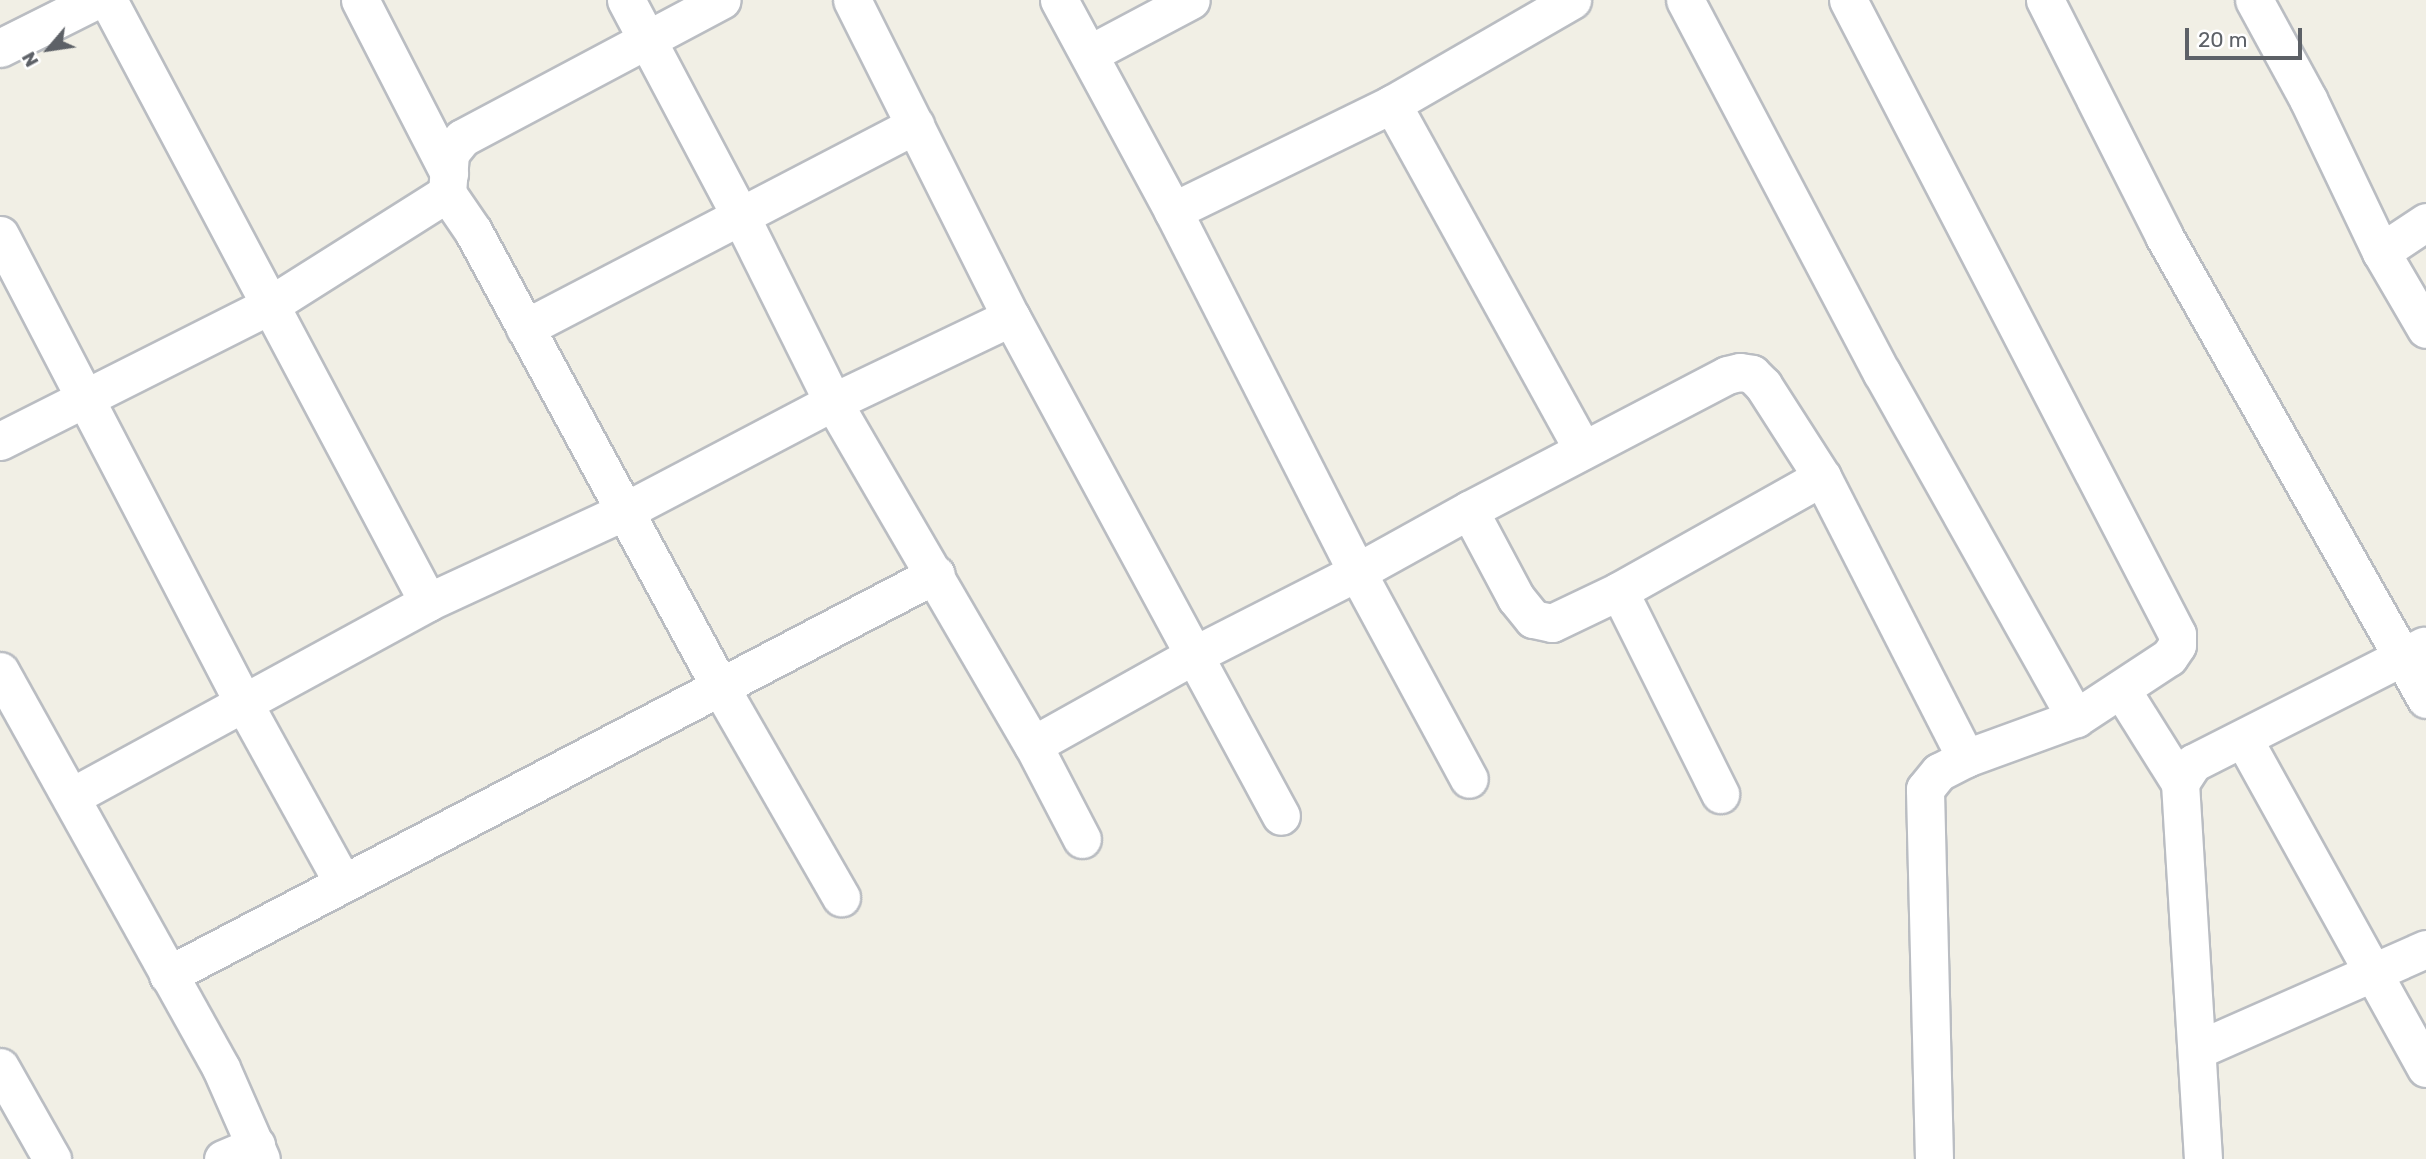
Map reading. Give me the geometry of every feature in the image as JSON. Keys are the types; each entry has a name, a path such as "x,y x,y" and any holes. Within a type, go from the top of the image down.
{"street":[{"path":"0,48 96,0"},
{"path":"108,0 428,602"},
{"path":"360,0 473,232 719,685 841,897"},
{"path":"626,0 741,217 833,402 1033,745 1082,839"},
{"path":"448,183 450,153 462,138 722,0"},
{"path":"852,0 1011,317 1196,654 1281,816"},
{"path":"1059,0 1172,211 1357,572 1469,779"},
{"path":"1089,54 1191,0"},
{"path":"1172,211 1392,104 1572,0"},
{"path":"1685,0 1882,373 2076,718"},
{"path":"1848,0 2177,634 2177,645 2169,657 2076,718 1966,758 1939,772 1926,789 1934,1159"},
{"path":"2045,0 2164,236 2415,651 2426,699"},
{"path":"2254,0 2308,99 2381,252 2426,329"},
{"path":"1392,104 1583,450"},
{"path":"525,328 915,125"},
{"path":"0,441 85,395 270,305 448,183"},
{"path":"2381,252 2426,222"},
{"path":"4,251 85,395 243,702 344,883"},
{"path":"71,797 428,602 625,511 833,402 1011,317"},
{"path":"1033,745 1196,654 1357,572 1727,375 1740,372 1752,374 1762,385 1822,477 1966,758"},
{"path":"1469,510 1516,598 1533,619 1552,624 1619,591 1822,477"},
{"path":"168,975 719,685 936,575"},
{"path":"1619,591 1720,794"},
{"path":"2179,783 2193,763 2244,740 2415,651"},
{"path":"0,671 220,1068 247,1155"},
{"path":"2121,689 2179,783 2199,1049 2203,1159"},
{"path":"2244,740 2426,1068"},
{"path":"2199,1049 2426,948"},
{"path":"5,1088 52,1159"}]}
